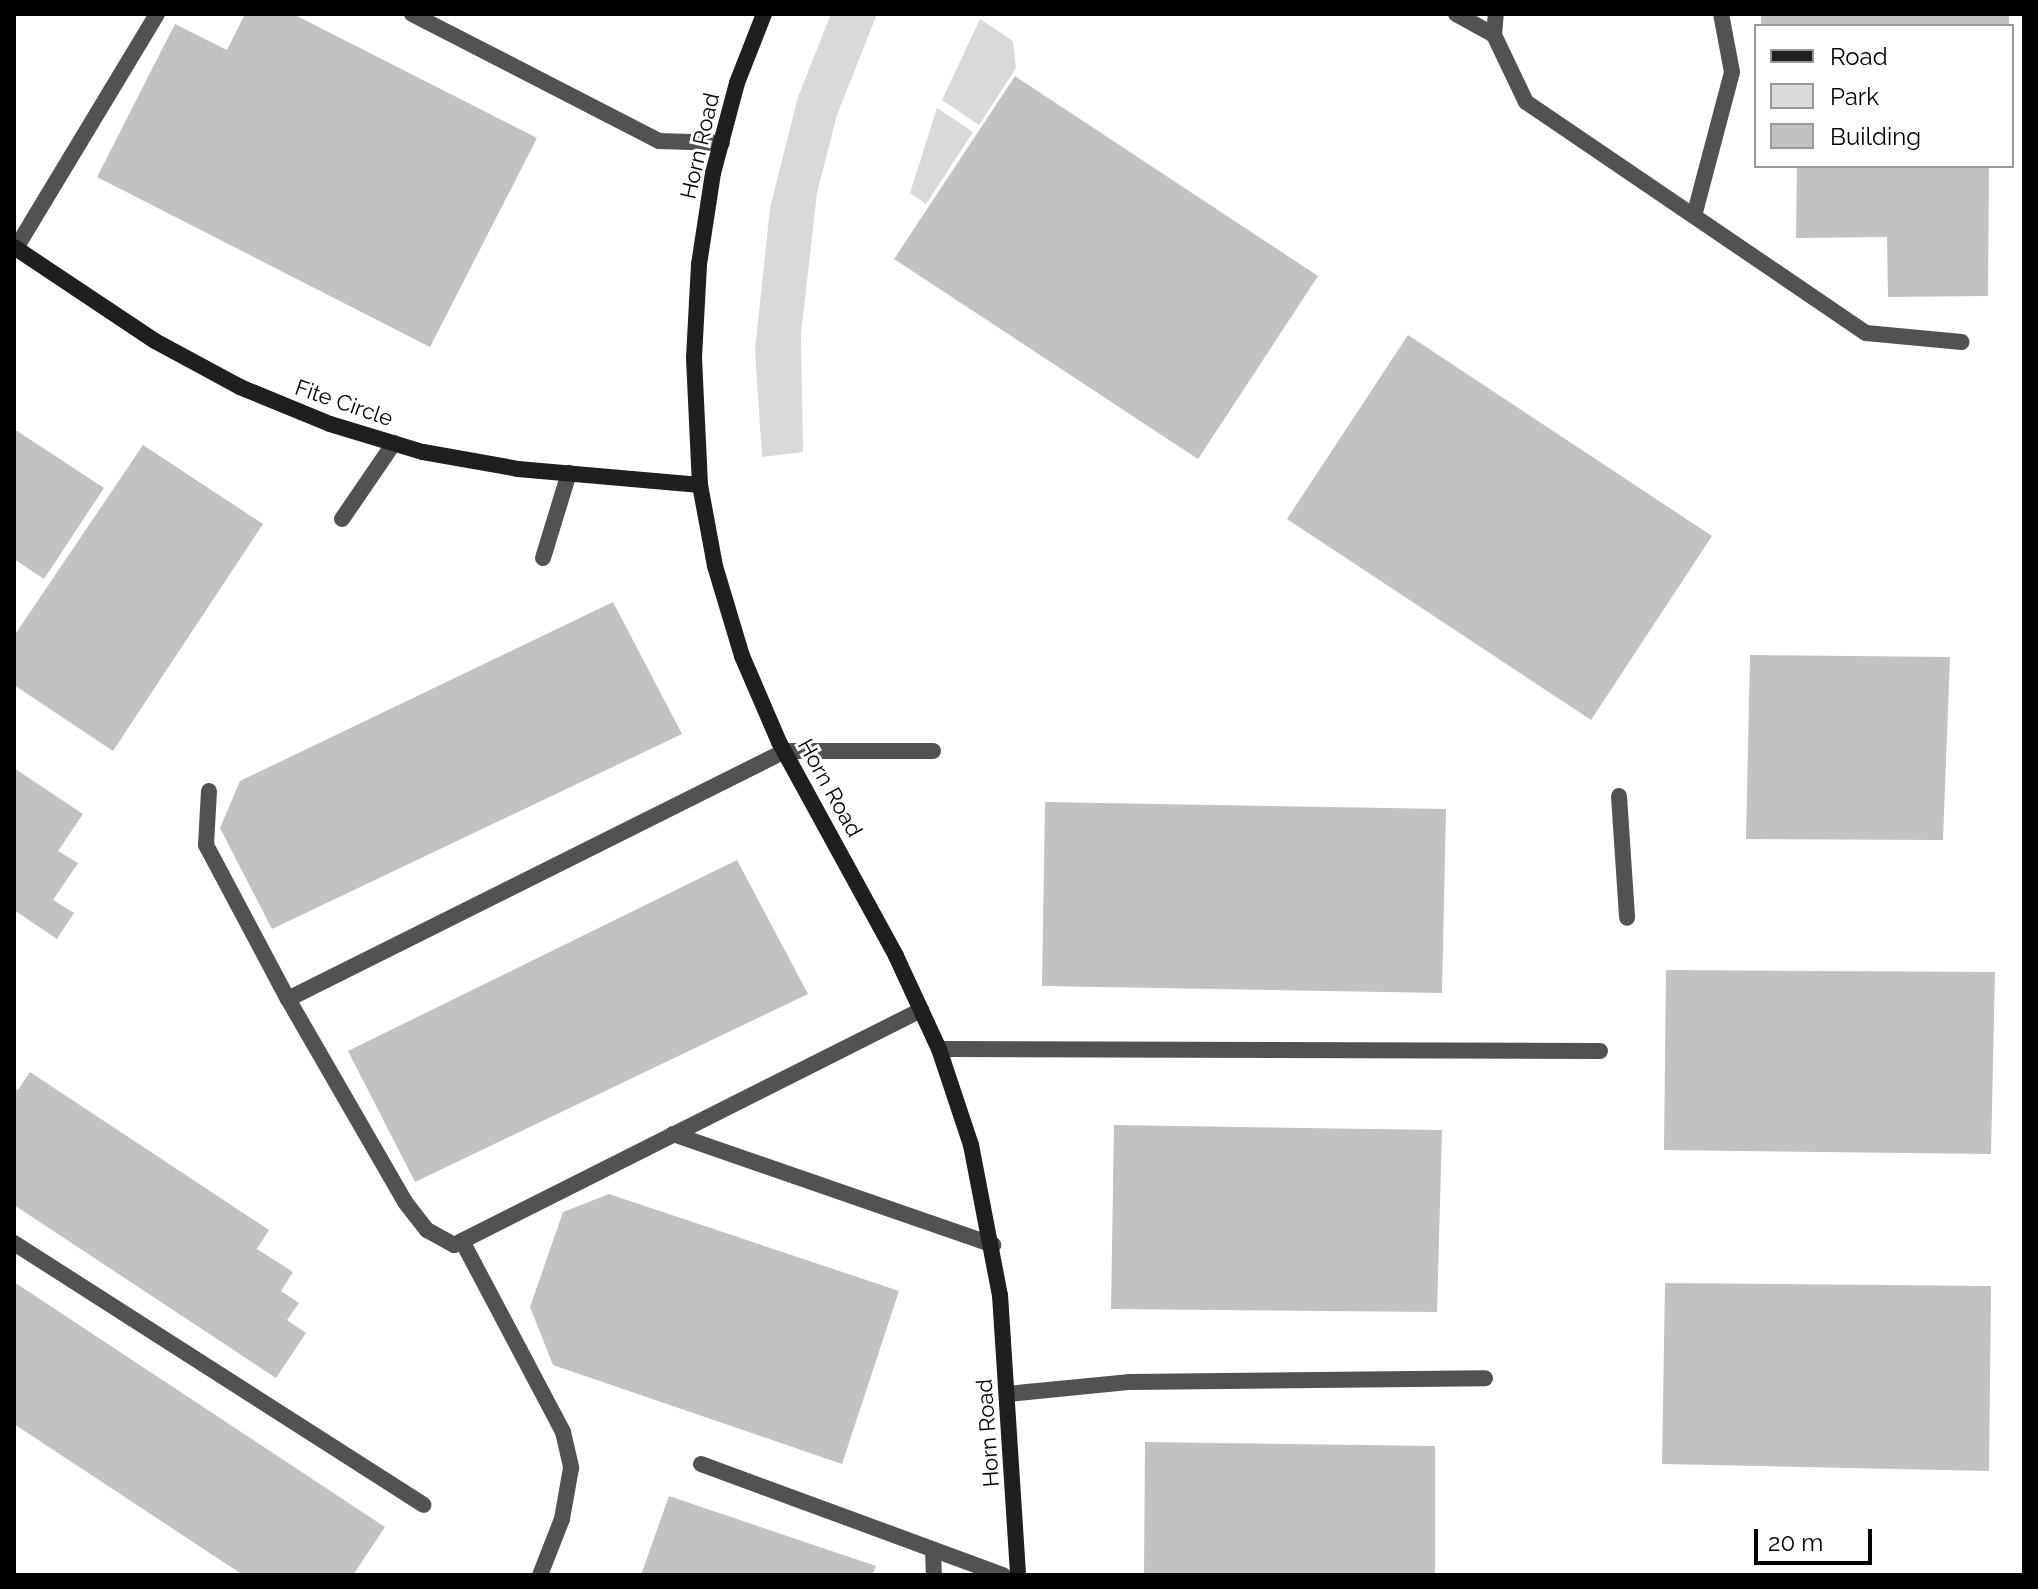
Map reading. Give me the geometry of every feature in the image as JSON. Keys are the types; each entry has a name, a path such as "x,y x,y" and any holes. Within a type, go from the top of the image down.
{"street":[{"name":"Horn Road","path":"764,14 737,83 722,143 699,265 694,358 700,485 715,566 742,656 785,751 921,1010 939,1049 971,1145 993,1245 1007,1394 1018,1575"},
{"name":"Fite Circle","path":"15,247 155,341 240,387 394,443 518,469 700,485"}],"lane":[{"path":"15,247 157,14"},
{"path":"412,14 659,141 722,143"},
{"path":"1456,14 1494,35"},
{"path":"1496,14 1494,35 1526,102 1866,333 1962,342"},
{"path":"1694,216 1732,72 1721,14"},
{"path":"342,519 394,443"},
{"path":"543,558 569,473"},
{"path":"288,999 785,751 933,751"},
{"path":"209,791 206,845 288,999 405,1202 427,1230 454,1245 921,1010"},
{"path":"1619,796 1627,918"},
{"path":"939,1049 1600,1051"},
{"path":"673,1134 993,1245"},
{"path":"462,1241 563,1432 571,1468 562,1519 540,1575"},
{"path":"14,1243 423,1505"},
{"path":"1007,1394 1130,1382 1485,1378"},
{"path":"701,1464 1003,1575"},
{"path":"933,1550 934,1575"}],"green space":[{"path":"831,14 877,14 837,115 817,193 801,334 803,452 762,457 755,350 770,208 798,97"},
{"path":"980,19 1013,41 1016,68 979,125 942,100"},
{"path":"937,108 973,132 926,204 910,193"}],"building":[{"path":"245,14 293,14 537,138 430,347 97,177 175,24 227,50"},
{"path":"1761,14 2009,14 2009,24 1761,24"},
{"path":"1015,76 1318,276 1198,459 894,259"},
{"path":"1797,168 1989,168 1988,296 1888,297 1887,237 1796,238"},
{"path":"1408,335 1712,536 1591,720 1287,519"},
{"path":"14,429 104,488 44,579 14,559"},
{"path":"143,445 263,524 113,751 14,685 14,636"},
{"path":"613,602 682,734 272,929 220,828 240,781"},
{"path":"1750,655 1950,657 1943,840 1746,839"},
{"path":"14,768 83,814 58,851 78,863 53,900 74,913 57,939 14,910"},
{"path":"1045,802 1446,809 1442,993 1042,986"},
{"path":"737,860 808,994 415,1182 348,1051"},
{"path":"1666,970 1995,972 1991,1154 1664,1150"},
{"path":"30,1072 269,1230 257,1249 293,1272 281,1291 299,1303 287,1320 306,1333 276,1378 14,1205 14,1087 18,1090"},
{"path":"1114,1125 1442,1130 1437,1312 1111,1309"},
{"path":"609,1194 899,1291 842,1464 553,1365 530,1307 563,1212"},
{"path":"14,1282 385,1527 353,1575 243,1575 14,1424"},
{"path":"1665,1283 1991,1286 1989,1471 1662,1464"},
{"path":"1145,1442 1435,1446 1435,1575 1144,1575"},
{"path":"669,1496 876,1566 872,1575 641,1575"}]}
